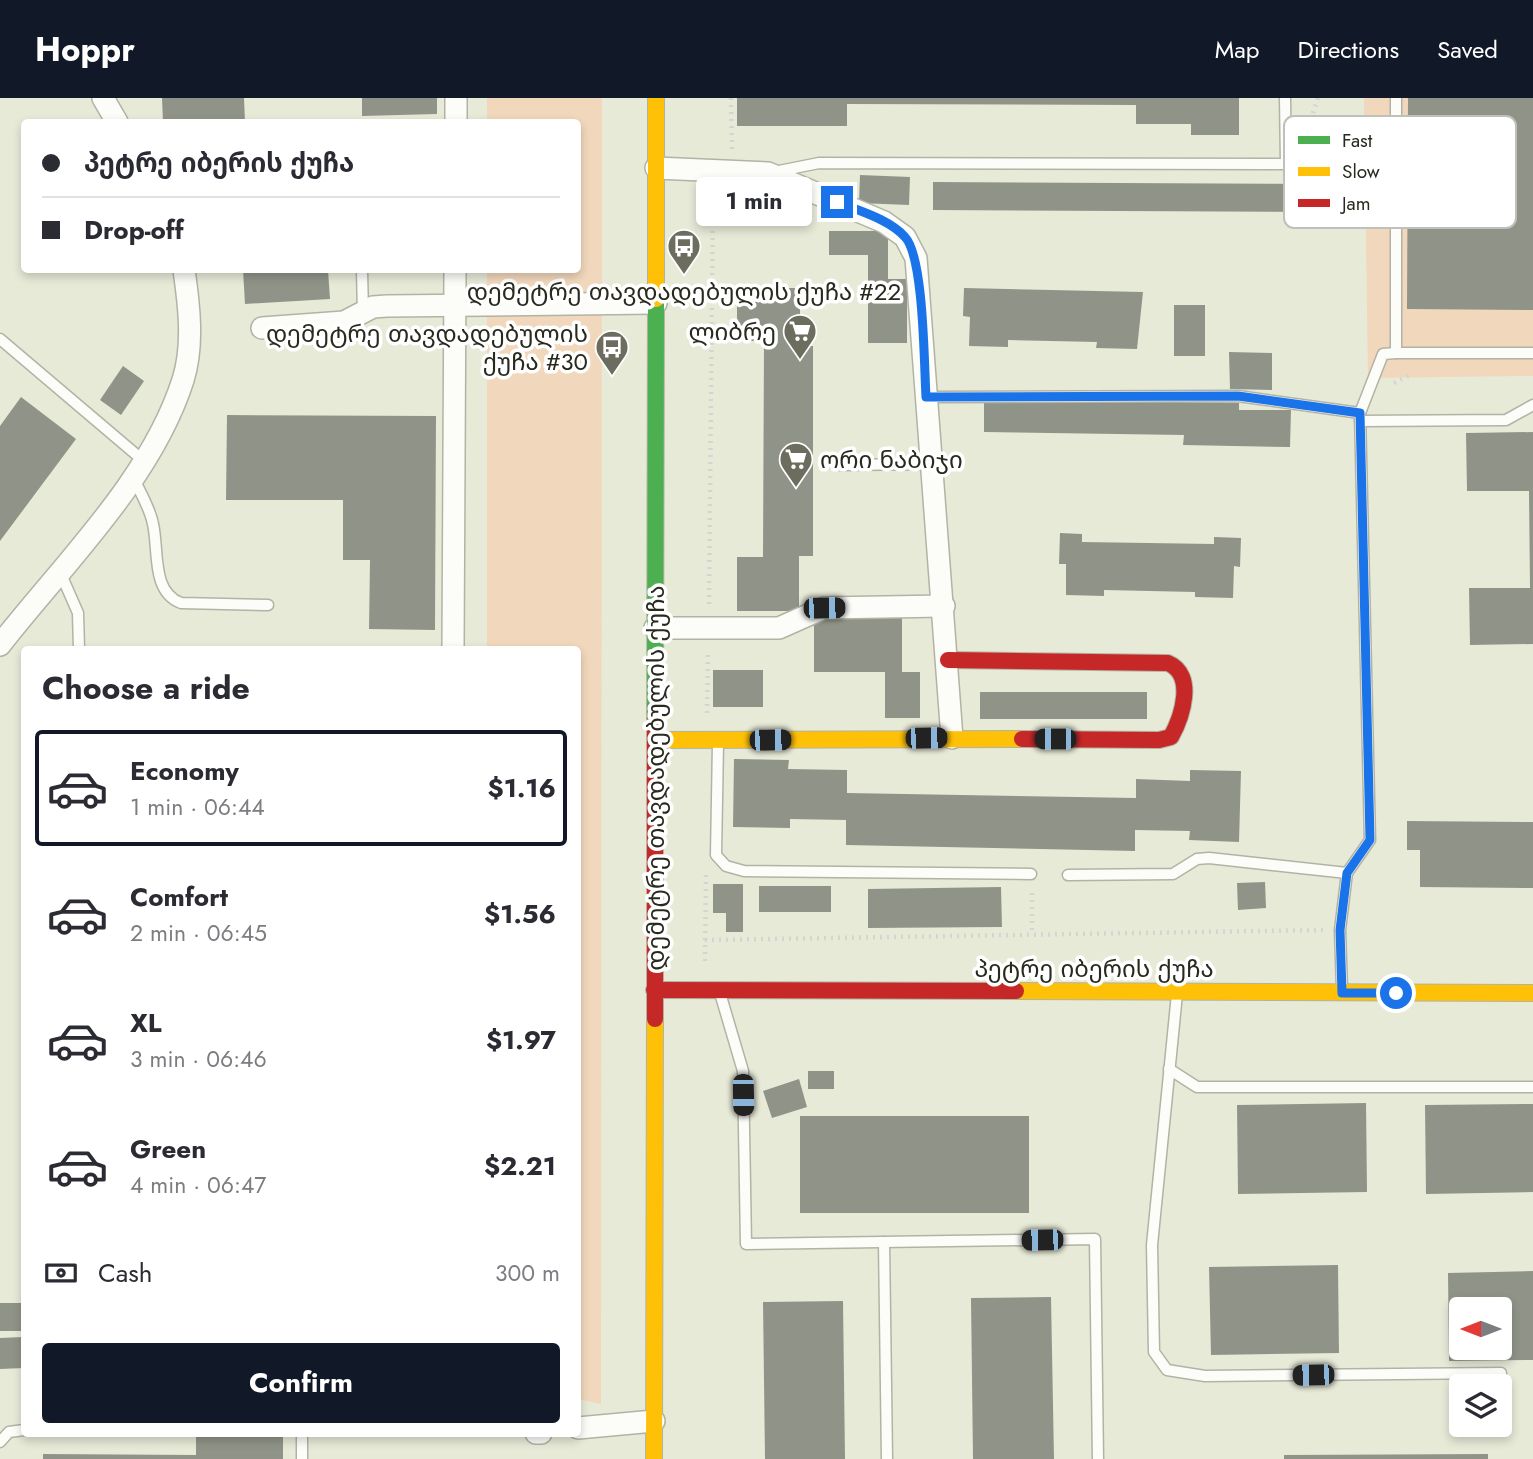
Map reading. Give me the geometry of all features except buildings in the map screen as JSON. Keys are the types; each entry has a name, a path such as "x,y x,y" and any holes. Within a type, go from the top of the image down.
{"street":[{"path":"103,98 115,119"},
{"path":"456,98 456,119"},
{"name":"დემეტრე თავდადებულის ქუჩა","path":"654,1459 656,98"},
{"path":"656,168 768,173 884,222 905,237 916,258 952,738"},
{"path":"0,645 154,450 184,378 190,311 184,273"},
{"path":"453,646 455,273"},
{"path":"262,328 344,322 373,307 656,303"},
{"path":"655,628 779,628 824,608 944,606"},
{"path":"655,740 1159,740 1171,737 1182,715 1182,679 1175,666 1160,662 948,660"},
{"name":"პეტრე იბერის ქუჩა","path":"654,990 1533,993"},
{"path":"581,1428 654,1421"}],"lane":[{"path":"1285,98 1285,116"},
{"path":"1396,98 1396,116"},
{"path":"768,173 819,163 1284,164"},
{"path":"1396,228 1396,353"},
{"path":"362,273 363,314"},
{"path":"0,339 139,469 153,522 162,585 170,599 181,603 268,605"},
{"path":"1342,993 1340,930 1347,873 1370,840 1360,417 1383,354 1533,353"},
{"path":"926,397 1238,396 1374,421 1506,420 1533,405"},
{"path":"841,465 930,464"},
{"path":"60,572 78,613 79,646"},
{"path":"713,740 716,855 726,866 744,871 1031,874"},
{"path":"1068,875 1173,874 1197,859 1209,858 1347,873"},
{"path":"712,990 743,1071 746,1244 1095,1240 1098,1459"},
{"path":"1178,991 1152,1245 1154,1352 1167,1370 1206,1376 1501,1373"},
{"path":"1169,1069 1198,1087 1533,1087"},
{"path":"884,1242 887,1459"},
{"path":"0,1442 9,1432 21,1430"},
{"path":"302,1437 302,1459"}],"path":[{"path":"713,740 709,628 713,170 732,149 731,98"},
{"path":"1312,116 1318,98"},
{"path":"1374,421 1374,398 1405,375 1418,375"},
{"path":"706,860 705,940 712,990"},
{"path":"1031,874 1032,934"},
{"path":"705,940 1340,930"}],"shaded area":[{"path":"487,98 602,98 601,1404 581,1400 581,646 487,646 487,273 581,273 581,119 487,119"},
{"path":"1364,98 1533,98 1533,376 1368,378 1366,228 1516,228 1516,116 1364,116"}],"traffic: fast":[{"path":"655,721 656,299"}],"traffic: slow":[{"path":"656,98 656,299"},
{"path":"655,740 1022,739"},
{"path":"1016,991 1533,993"},
{"path":"654,1459 655,1019"}],"traffic: jam":[{"path":"948,660 1168,663 1177,669 1182,677 1182,708 1171,737 1159,740 1022,739"},
{"path":"655,721 655,1019"},
{"path":"654,990 1016,991"}],"place":[{"name":"დემეტრე თავდადებულის ქუჩა #22","path":"684,276"},
{"name":"ლიბრე","path":"800,361"},
{"name":"დემეტრე თავდადებულის ქუჩა #30","path":"612,377"},
{"name":"ორი ნაბიჯი","path":"796,489"}],"route":[{"path":"837,202 884,222 905,237 916,258 926,397 1238,396 1360,413 1370,840 1347,873 1340,930 1342,993 1396,993"}]}
